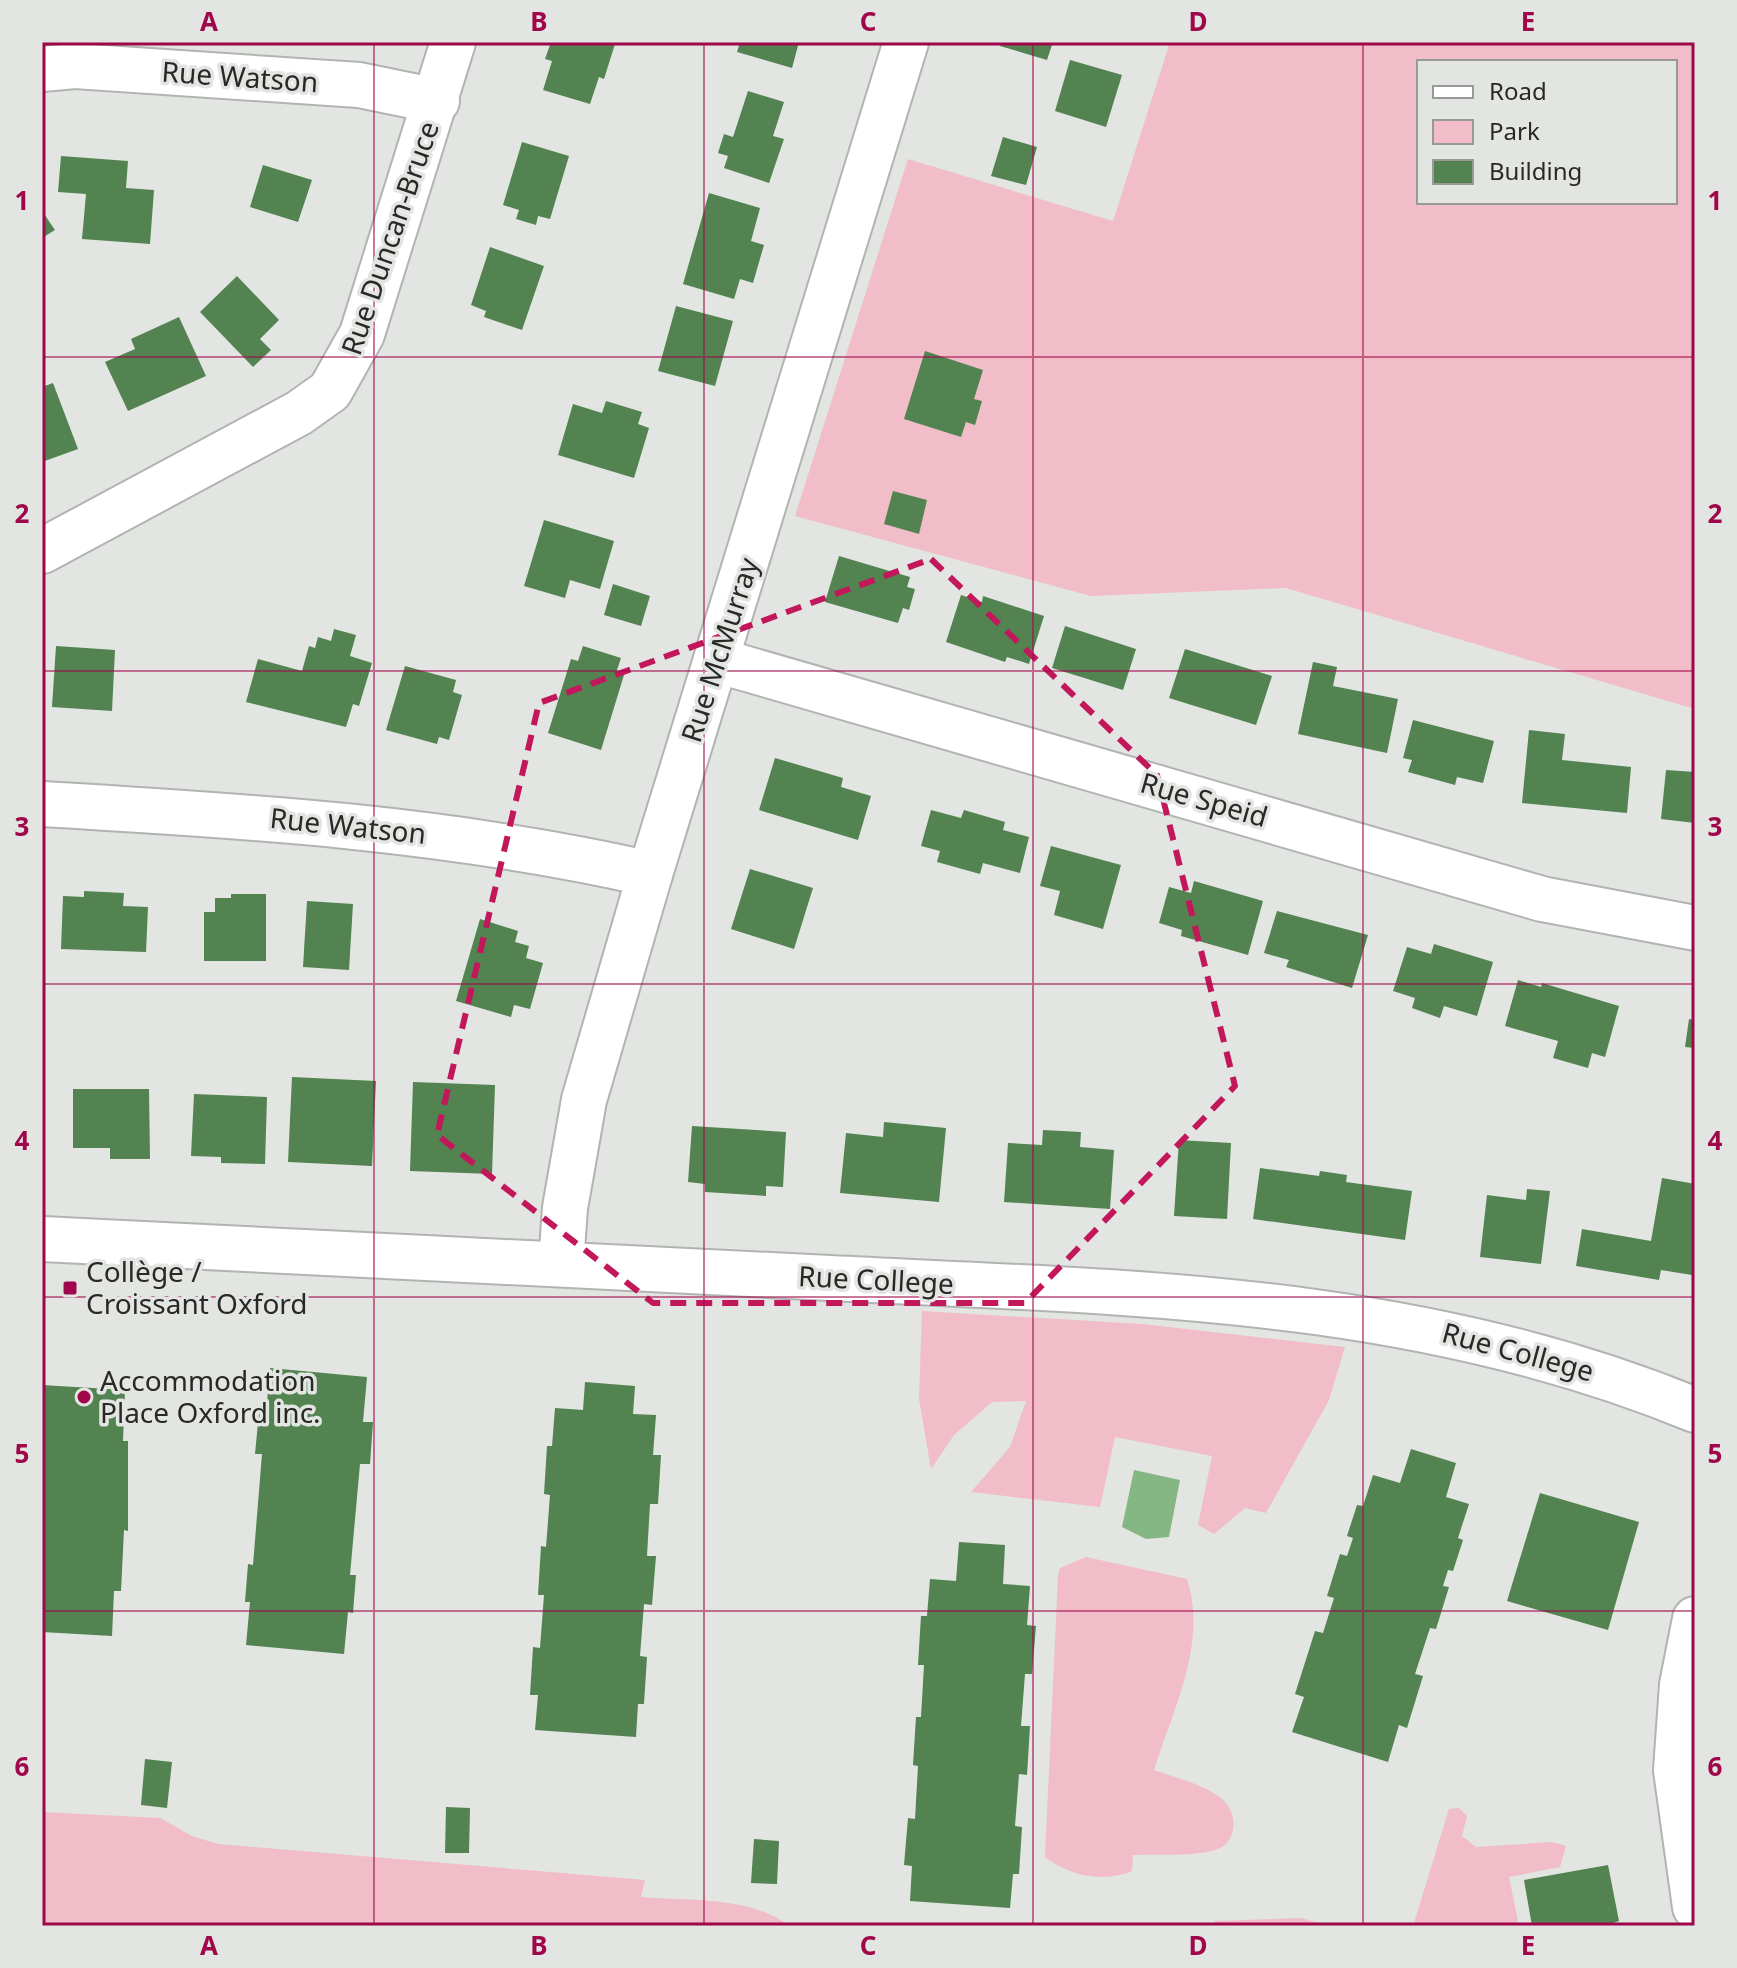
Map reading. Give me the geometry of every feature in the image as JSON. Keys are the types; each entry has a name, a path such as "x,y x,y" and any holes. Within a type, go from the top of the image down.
{"street":[{"name":"Rue Duncan-Bruce","path":"42,551 299,413 330,391 362,334 453,42"},
{"name":"Rue McMurray","path":"561,1264 565,1208 584,1100 650,874 906,42"},
{"name":"Rue Watson","path":"42,69 75,66 359,85 437,101"},
{"name":"Rue Speid","path":"716,660 1542,899 1695,928"},
{"name":"Rue Watson","path":"42,804 353,824 502,845 650,874"},
{"name":"Rue College","path":"42,1239 561,1264 1290,1306 1438,1331 1518,1349 1573,1364 1695,1410"},
{"path":"1695,1619 1682,1685 1676,1770 1695,1907"}],"highlighted area":[{"path":"931,559 1157,775 1235,1086 1025,1303 653,1303 437,1135 539,703"}],"green space":[{"path":"1170,42 1695,42 1695,709 1286,588 1091,596 795,516 908,159 1113,221"},
{"path":"922,1311 1142,1324 1345,1347 1329,1400 1266,1513 1245,1508 1214,1534 1198,1525 1212,1456 1115,1437 1100,1507 971,1492 1010,1447 1026,1401 992,1402 954,1435 931,1469 919,1399"},
{"path":"1086,1557 1187,1579 1192,1603 1191,1651 1186,1676 1154,1770 1208,1790 1229,1807 1233,1819 1229,1840 1218,1849 1185,1854 1133,1855 1132,1871 1109,1877 1076,1873 1045,1857 1058,1576 1060,1568"},
{"path":"1459,1808 1467,1816 1462,1836 1476,1847 1552,1842 1566,1846 1560,1867 1509,1877 1519,1926 1413,1926 1449,1809"},
{"path":"42,1812 160,1818 192,1836 218,1844 645,1880 641,1897 738,1905 774,1916 789,1926 42,1926"},
{"path":"1301,1918 1330,1926 1212,1926 1215,1921"}],"shaded area":[{"path":"1134,1470 1180,1480 1169,1537 1146,1539 1122,1527"}],"building":[{"path":"551,42 615,44 604,79 599,77 590,104 543,90 552,61 545,59"},
{"path":"740,42 799,42 792,68 737,52"},
{"path":"1001,42 1053,42 1047,60 1000,46"},
{"path":"1070,60 1122,75 1106,127 1055,111"},
{"path":"748,91 784,102 773,136 784,139 769,183 724,168 728,156 718,153 724,134 733,137"},
{"path":"1003,137 1037,147 1026,185 991,176"},
{"path":"522,142 569,156 550,219 538,216 536,225 516,219 519,210 503,205"},
{"path":"61,156 128,161 126,188 154,190 150,244 82,239 86,194 58,192"},
{"path":"263,165 312,180 298,222 250,207"},
{"path":"709,193 760,208 751,241 764,245 753,283 740,279 734,299 683,284"},
{"path":"42,211 55,230 42,238"},
{"path":"490,247 544,266 522,330 484,317 486,311 471,305"},
{"path":"237,276 279,320 260,339 271,350 253,367 200,312"},
{"path":"676,306 733,321 715,386 658,371"},
{"path":"179,317 206,376 128,411 105,362 135,349 131,339"},
{"path":"925,351 983,370 974,399 982,401 975,425 966,422 961,437 904,419"},
{"path":"53,383 78,449 42,462 42,387"},
{"path":"606,401 642,412 638,424 649,428 634,478 558,455 573,404 602,413"},
{"path":"893,491 927,500 919,534 884,524"},
{"path":"544,520 614,541 600,589 570,580 565,598 524,586"},
{"path":"839,556 910,577 907,587 915,589 909,610 903,608 898,623 825,602"},
{"path":"613,584 650,596 641,626 604,615"},
{"path":"961,595 982,602 983,596 1044,616 1029,664 1007,657 1005,662 946,642"},
{"path":"1065,626 1136,649 1123,690 1052,668"},
{"path":"334,629 356,635 350,656 372,663 359,706 353,704 346,727 246,702 258,659 302,671 309,646 315,648 318,637 331,641"},
{"path":"56,646 115,650 112,711 52,707"},
{"path":"583,646 621,658 616,673 624,675 601,750 548,733 571,659 578,661"},
{"path":"1185,649 1272,676 1256,725 1169,698"},
{"path":"1313,662 1337,667 1333,686 1398,699 1387,753 1298,734"},
{"path":"405,666 456,680 453,692 462,695 449,740 439,737 437,744 386,730"},
{"path":"1413,720 1494,741 1483,783 1457,777 1455,785 1408,772 1412,760 1403,758"},
{"path":"1529,730 1565,734 1562,760 1631,767 1627,813 1522,803"},
{"path":"775,758 843,778 841,787 871,796 858,840 759,810"},
{"path":"1666,770 1695,772 1695,823 1661,819"},
{"path":"931,810 961,818 964,810 1005,822 1003,830 1029,837 1020,873 983,863 980,874 937,862 940,851 921,846"},
{"path":"1051,846 1121,865 1103,929 1054,915 1060,891 1040,886"},
{"path":"750,869 813,888 794,949 731,929"},
{"path":"1194,881 1263,901 1248,955 1181,936 1182,930 1159,923 1169,887 1191,893"},
{"path":"84,891 124,893 123,906 148,907 146,952 61,949 63,896 84,897"},
{"path":"231,894 266,894 266,961 204,961 204,912 215,912 215,898 231,898"},
{"path":"307,901 353,904 349,970 303,967"},
{"path":"1277,911 1368,935 1352,988 1286,967 1289,960 1264,953"},
{"path":"480,919 518,931 515,942 529,946 526,958 543,963 530,1009 514,1005 511,1017 456,1001"},
{"path":"1434,944 1493,962 1477,1016 1444,1006 1440,1018 1412,1008 1415,998 1393,991 1407,947 1431,954"},
{"path":"1518,980 1541,987 1542,983 1619,1006 1605,1057 1592,1053 1588,1068 1553,1058 1558,1041 1505,1026"},
{"path":"1689,1019 1695,1020 1695,1048 1685,1047"},
{"path":"292,1077 376,1081 372,1166 288,1162"},
{"path":"413,1082 495,1085 492,1174 410,1171"},
{"path":"73,1089 149,1089 150,1159 110,1159 110,1148 73,1148"},
{"path":"194,1094 267,1097 265,1164 221,1163 221,1157 191,1156"},
{"path":"884,1122 946,1128 939,1202 840,1193 846,1133 883,1137"},
{"path":"692,1126 786,1132 783,1187 766,1186 766,1196 705,1192 705,1184 688,1182"},
{"path":"1043,1130 1081,1132 1080,1147 1114,1150 1110,1209 1004,1202 1008,1143 1042,1145"},
{"path":"1179,1140 1231,1143 1227,1219 1174,1216"},
{"path":"1260,1168 1319,1176 1320,1171 1347,1175 1346,1182 1412,1191 1405,1240 1253,1219"},
{"path":"1662,1178 1695,1184 1692,1275 1661,1270 1659,1280 1576,1266 1582,1229 1651,1241"},
{"path":"1527,1189 1550,1191 1541,1264 1480,1257 1487,1195 1526,1200"},
{"path":"270,1368 367,1377 363,1422 373,1422 370,1464 360,1464 350,1575 356,1575 353,1613 348,1612 344,1654 246,1645 250,1602 245,1602 248,1564 253,1565 262,1454 255,1454 259,1412 266,1413"},
{"path":"585,1382 635,1386 633,1414 656,1415 653,1455 661,1455 658,1504 650,1504 647,1556 656,1556 652,1605 644,1604 640,1656 647,1657 644,1704 638,1704 636,1737 535,1730 538,1695 530,1695 533,1647 540,1648 544,1595 538,1595 541,1546 546,1547 550,1495 544,1494 547,1446 552,1446 555,1408 583,1410"},
{"path":"42,1385 125,1390 123,1441 128,1441 128,1531 124,1530 121,1591 114,1591 112,1636 42,1632"},
{"path":"1411,1449 1456,1463 1446,1497 1469,1504 1458,1538 1463,1540 1453,1571 1448,1570 1443,1586 1449,1587 1436,1629 1430,1628 1415,1674 1423,1676 1407,1728 1399,1725 1388,1762 1292,1732 1304,1697 1295,1694 1315,1631 1323,1633 1334,1598 1327,1596 1340,1554 1347,1556 1353,1538 1347,1536 1357,1505 1363,1506 1373,1475 1400,1483"},
{"path":"1540,1493 1639,1522 1608,1630 1507,1601"},
{"path":"959,1542 1005,1545 1003,1584 1030,1586 1027,1625 1036,1626 1032,1674 1025,1674 1021,1726 1030,1726 1027,1775 1019,1774 1015,1826 1022,1827 1019,1874 1013,1874 1010,1908 910,1901 912,1866 904,1865 908,1818 915,1819 918,1766 913,1765 916,1717 921,1717 924,1665 918,1665 921,1616 927,1616 930,1579 956,1581"},
{"path":"145,1759 172,1762 167,1808 141,1805"},
{"path":"446,1807 470,1808 469,1853 445,1853"},
{"path":"754,1839 779,1841 777,1884 751,1883"},
{"path":"1608,1865 1619,1921 1605,1926 1532,1926 1524,1880"}],"place":[{"name":"Collège / Croissant Oxford","path":"70,1288"},
{"name":"Accommodation Place Oxford inc.","path":"84,1397"}]}
